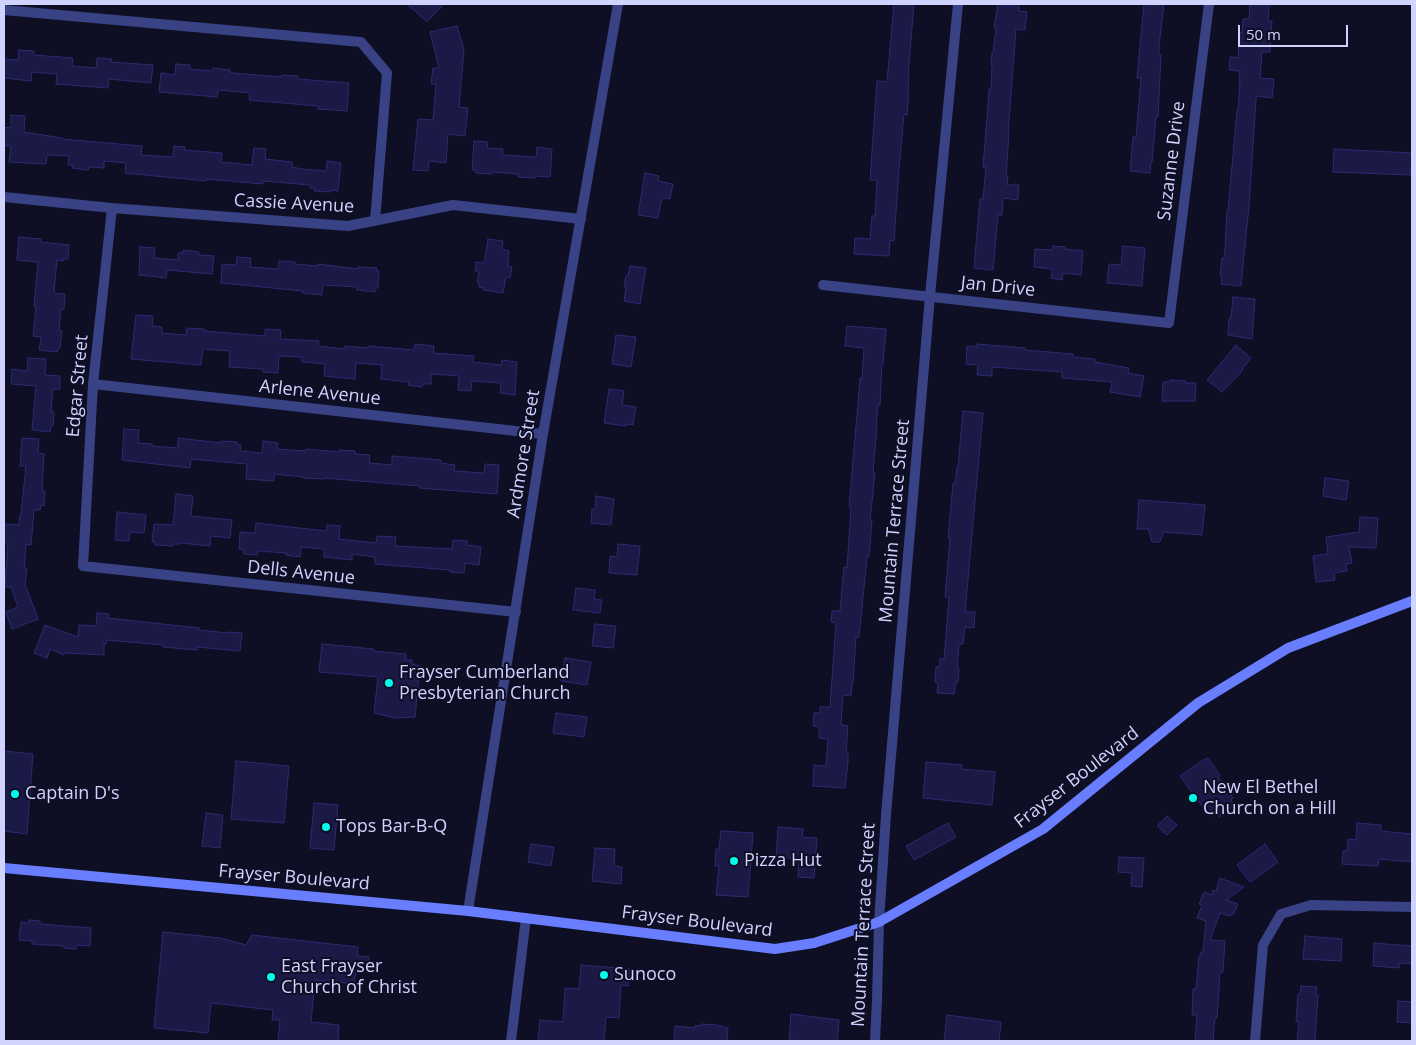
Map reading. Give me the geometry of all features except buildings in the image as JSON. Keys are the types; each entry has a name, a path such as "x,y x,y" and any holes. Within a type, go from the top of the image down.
{"main road":[{"name":"Frayser Boulevard","path":"4,868 468,911 775,949 814,943 879,922 1043,829 1198,703 1288,648 1412,601"}],"street":[{"name":"Ardmore Street","path":"468,911 543,434 618,4"},
{"name":"Mountain Terrace Street","path":"875,1041 879,922 886,815 930,296 958,4"},
{"name":"Suzanne Drive","path":"1169,323 1209,4"},
{"path":"4,10 361,42 386,73 375,221"},
{"name":"Cassie Avenue","path":"4,197 112,208 348,226 453,205 582,219"},
{"name":"Edgar Street","path":"83,566 93,384 112,208"},
{"name":"Jan Drive","path":"823,285 1169,323"},
{"name":"Arlene Avenue","path":"93,384 543,434"},
{"name":"Dells Avenue","path":"83,566 516,612"},
{"path":"1255,1041 1263,945 1281,914 1311,905 1412,907"},
{"path":"512,1041 526,918"}],"place":[{"name":"Frayser Cumberland Presbyterian Church","path":"389,683"},
{"name":"Captain D's","path":"15,794"},
{"name":"New El Bethel Church on a Hill","path":"1193,798"},
{"name":"Tops Bar-B-Q","path":"326,827"},
{"name":"Pizza Hut","path":"734,861"},
{"name":"Sunoco","path":"604,975"},
{"name":"East Frayser Church of Christ","path":"271,977"}]}
